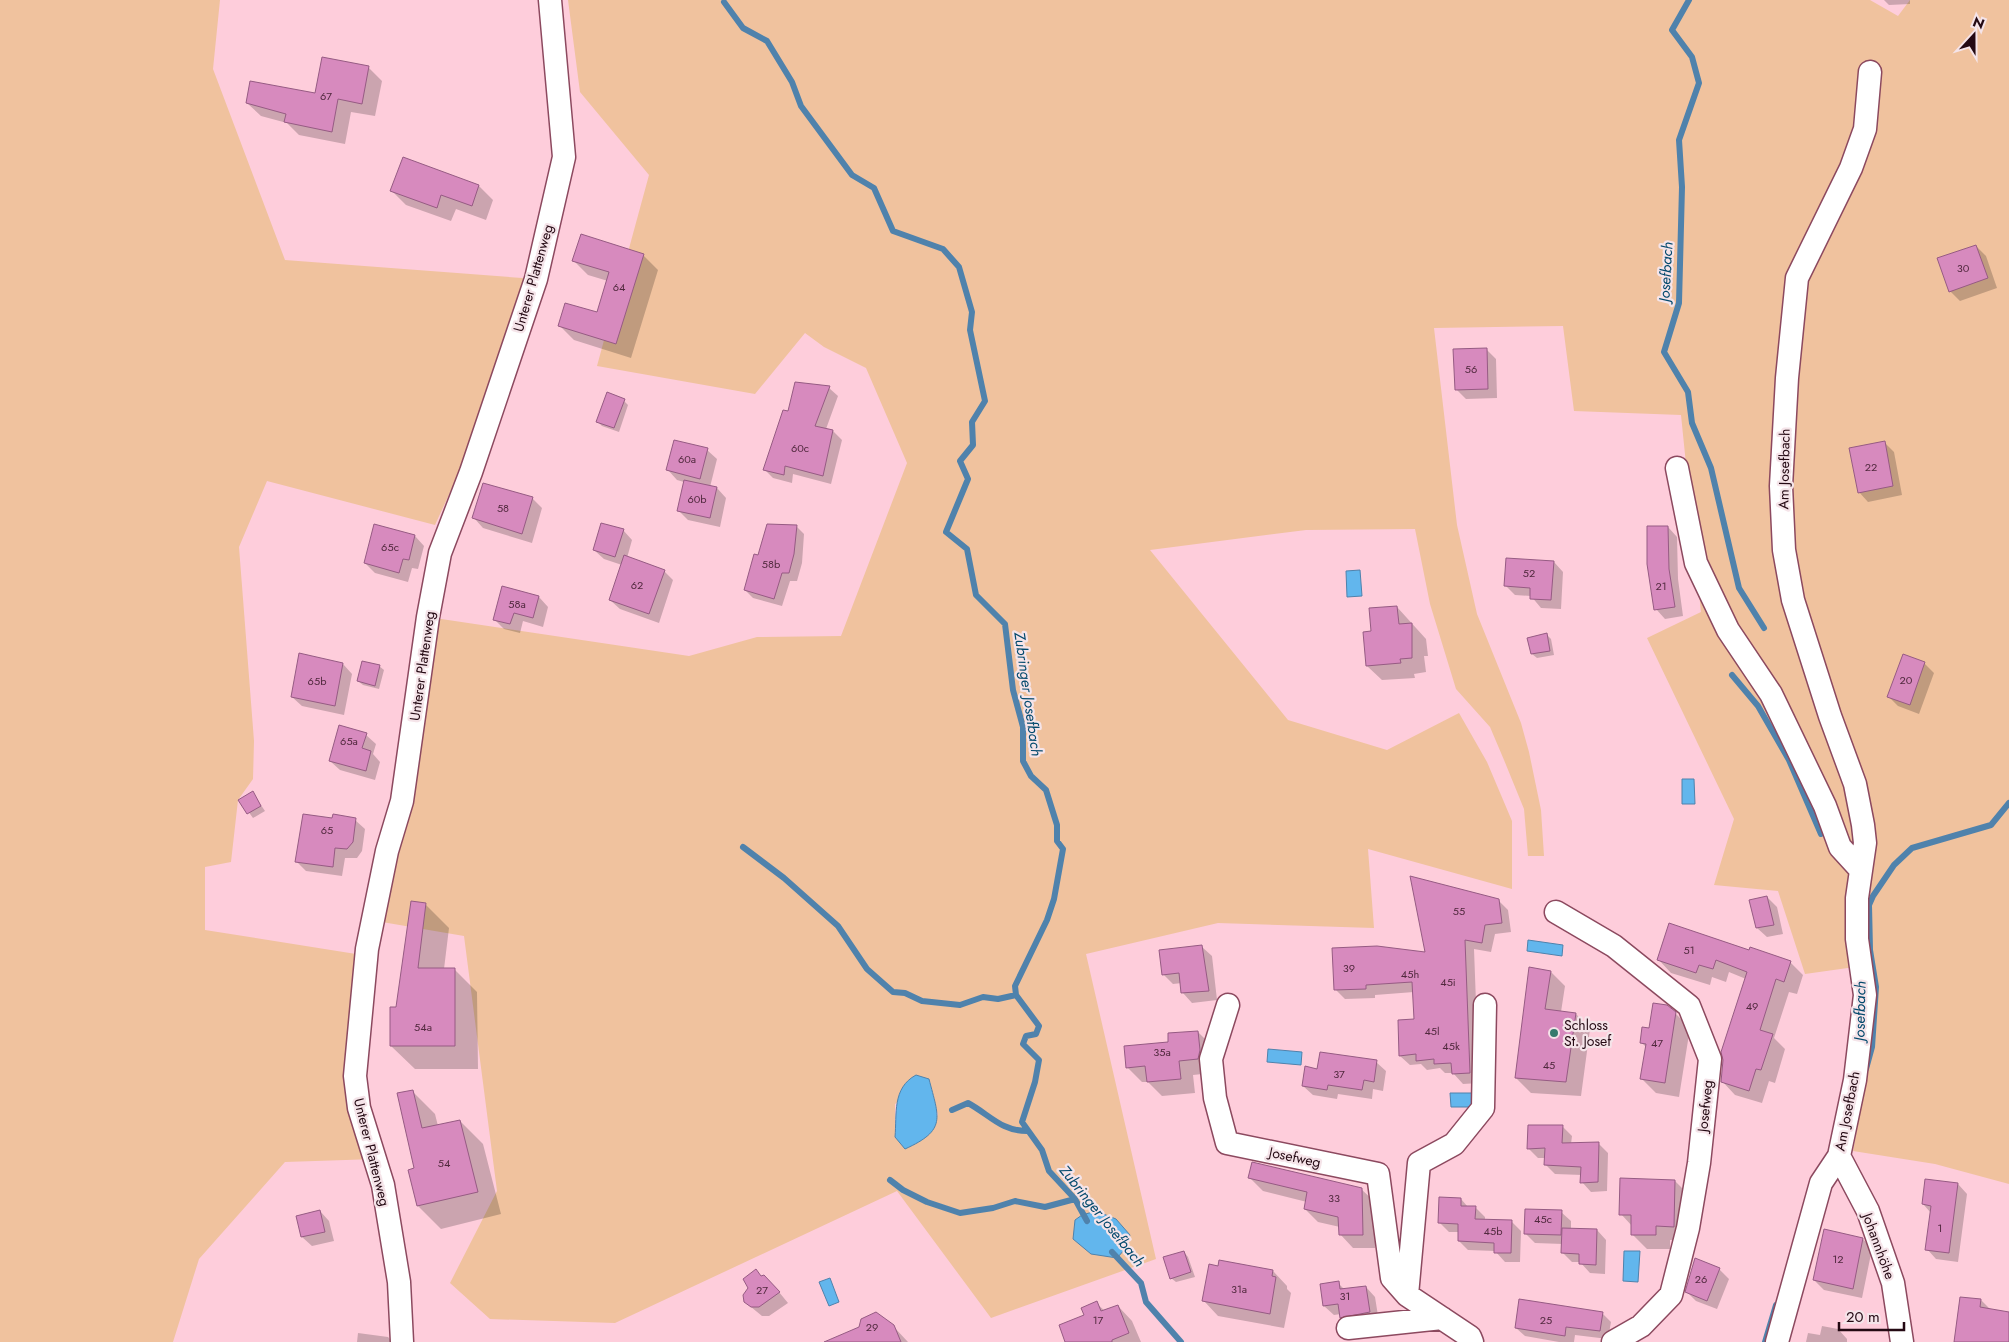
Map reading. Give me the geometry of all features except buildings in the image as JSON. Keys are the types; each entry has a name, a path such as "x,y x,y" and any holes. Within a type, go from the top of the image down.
{"street":[{"name":"Unterer Plattenweg","path":"402,1342 398,1282 383,1185 359,1108 355,1076 367,949 387,851 402,800 428,617 440,554 471,472 536,279 564,157 550,0"},
{"name":"Am Josefbach","path":"1776,1342 1821,1183 1839,1156 1854,1080 1864,995 1857,939 1857,898 1865,843 1856,784 1830,716 1793,600 1784,550 1781,486 1787,378 1797,278 1851,168 1865,129 1870,72"},
{"path":"1677,468 1696,563 1728,630 1771,694 1825,806 1840,847 1861,870"},
{"name":"Josefweg","path":"1556,912 1614,946 1689,1006 1710,1059 1699,1163 1688,1228 1671,1294 1641,1326 1613,1342"},
{"name":"Josefweg","path":"1228,1005 1211,1059 1215,1098 1227,1143 1378,1174 1392,1278 1407,1295 1470,1337 1472,1342"},
{"path":"1407,1295 1419,1163 1454,1144 1483,1108 1485,1005"},
{"name":"Johannhöhe","path":"1839,1156 1868,1211 1893,1283 1902,1342"},
{"path":"1348,1328 1442,1318"}],"shaded area":[{"path":"0,0 220,0 213,69 285,260 536,279 458,475 435,525 267,481 239,547 254,741 253,779 238,800 231,862 205,867 205,930 356,954 367,949 428,617 689,656 757,637 841,636 907,463 866,368 824,347 805,333 755,394 597,366 649,175 580,92 568,0 1870,0 1898,16 1910,0 2009,0 2009,1184 1935,1164 1853,1151 1872,1047 1869,965 1805,974 1778,891 1714,885 1734,819 1647,638 1701,612 1681,415 1574,411 1563,326 1434,328 1457,525 1477,614 1521,723 1529,752 1541,810 1544,856 1528,856 1524,809 1490,727 1456,689 1430,604 1415,529 1306,530 1150,550 1288,720 1387,750 1459,713 1487,762 1512,821 1512,889 1368,849 1374,928 1218,923 1086,954 1156,1259 991,1318 897,1191 615,1323 490,1319 450,1283 497,1191 464,936 382,922 359,1028 376,1159 285,1162 199,1259 173,1342 0,1342","holes":["929,1079 938,1115 895,1137 895,1104"]}],"water":[{"path":"1360,570 1362,596 1347,597 1346,571"},
{"path":"1682,779 1694,779 1695,804 1682,804"},
{"path":"1528,940 1563,945 1562,956 1527,951"},
{"path":"1268,1049 1302,1052 1301,1065 1267,1062"},
{"path":"916,1075 929,1079 937,1113 936,1122 934,1129 928,1136 905,1149 895,1137 897,1102 903,1087 908,1080"},
{"path":"1450,1093 1473,1093 1473,1107 1451,1107"},
{"path":"1096,1211 1116,1219 1130,1235 1125,1249 1117,1258 1091,1254 1073,1239 1075,1220 1082,1215"},
{"path":"1624,1251 1640,1251 1638,1282 1623,1281"},
{"path":"830,1278 839,1302 829,1306 819,1282"}],"waterway":[{"name":"Josefbach","path":"1689,0 1672,30 1692,57 1699,83 1679,140 1682,187 1679,303 1664,352 1688,392 1692,423 1711,468 1739,588 1764,628"},
{"name":"Zubringer Josefbach","path":"724,2 743,28 767,41 792,82 801,106 852,175 874,188 893,231 943,249 959,267 972,312 970,330 985,401 972,422 973,445 960,461 968,479 946,532 967,549 976,595 1005,624 1013,690 1023,727 1023,761 1031,776 1046,790 1057,825 1057,841 1063,849 1054,899 1047,920 1015,986 1016,995 1039,1026 1036,1034 1026,1036 1023,1044 1039,1060 1035,1082 1022,1122 1042,1150 1049,1171 1075,1199 1087,1221"},
{"name":"Josefbach","path":"1732,675 1758,706 1789,760 1821,834"},
{"path":"1866,1069 1872,1047 1876,987 1870,950 1869,905 1873,896 1894,865 1912,848 1991,825 2009,803"},
{"path":"743,847 784,878 838,926 867,969 893,992 905,993 922,1001 960,1005 983,997 998,999 1016,995"},
{"path":"952,1110 968,1103 996,1122 1010,1128 1027,1131"},
{"path":"890,1180 903,1190 927,1202 960,1213 993,1208 1015,1201 1045,1207 1075,1199"},
{"name":"Zubringer Josefbach","path":"1112,1252 1141,1283 1146,1302 1181,1342"},
{"name":"Josefbach","path":"1765,1342 1776,1305"}],"place":[{"name":"Schloss St. Josef","path":"1554,1033"}]}
